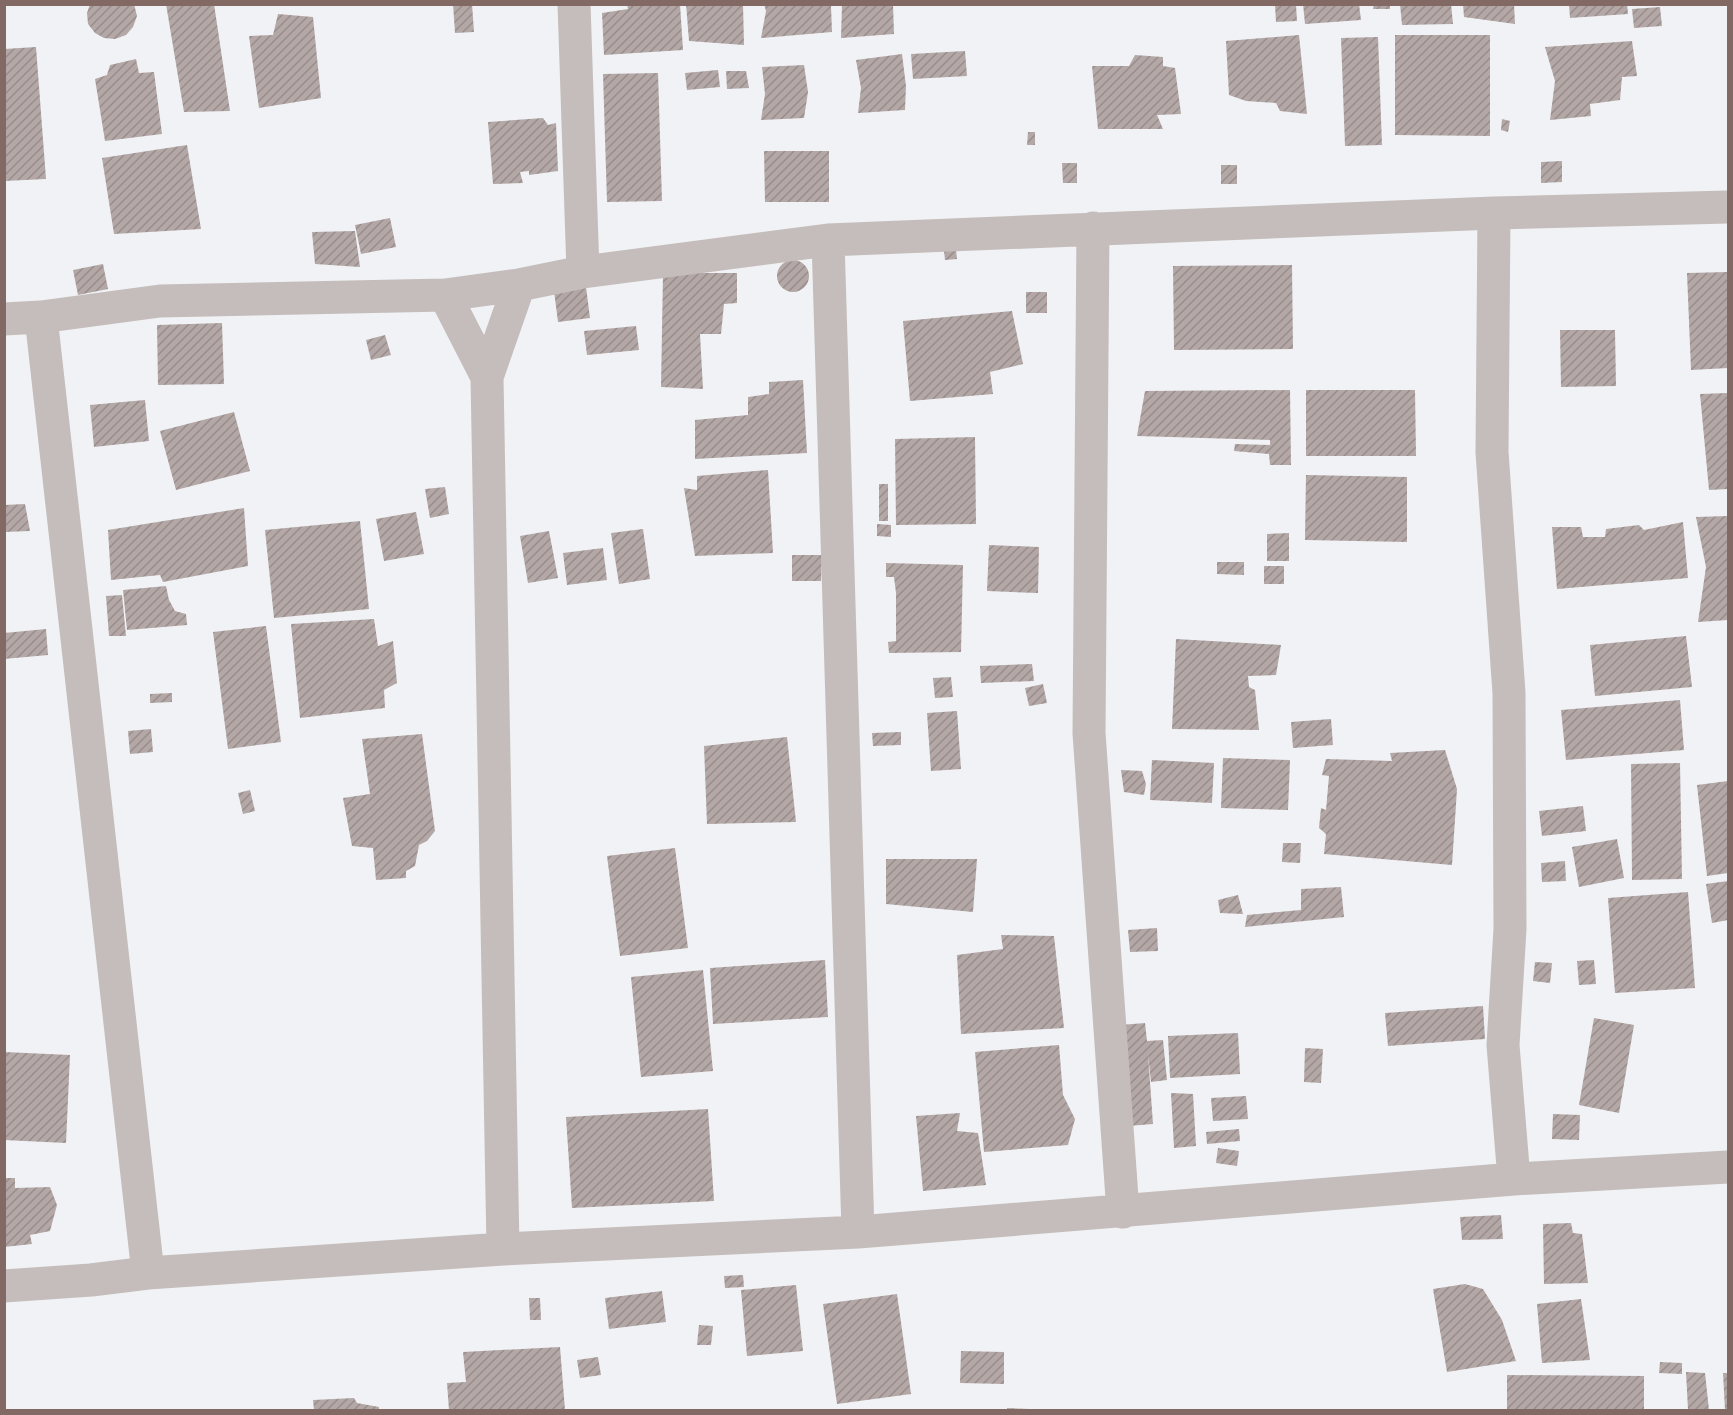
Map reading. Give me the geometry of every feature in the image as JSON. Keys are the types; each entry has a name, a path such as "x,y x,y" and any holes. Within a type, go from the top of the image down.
{"street":[{"path":"574,4 583,272"},
{"path":"4,319 40,317 160,301 445,295 519,285 583,272 828,240 1494,213 1728,207"},
{"path":"1494,213 1492,452 1509,693 1510,929 1503,1045 1514,1179"},
{"path":"1093,228 1089,733 1123,1212"},
{"path":"828,240 858,1232"},
{"path":"503,1249 487,377 519,285"},
{"path":"445,295 487,377"},
{"path":"40,317 148,1273"},
{"path":"4,1286 91,1280 148,1273 503,1249 858,1232 1514,1179 1728,1167"}],"building":[{"path":"90,4 134,4 137,16 133,27 126,35 115,39 104,38 95,33 88,24 87,13"},
{"path":"166,4 214,4 230,111 184,112"},
{"path":"453,4 472,4 474,32 455,33"},
{"path":"627,4 680,4 683,50 604,55 602,13 628,9"},
{"path":"686,4 743,4 744,45 689,41"},
{"path":"764,4 831,6 832,32 761,38 766,11"},
{"path":"842,4 893,4 894,34 841,38"},
{"path":"1303,4 1359,4 1361,20 1305,24"},
{"path":"1374,4 1390,4 1390,9 1373,9"},
{"path":"1400,4 1451,4 1453,24 1402,25"},
{"path":"1463,4 1514,4 1515,24 1464,17"},
{"path":"1569,4 1627,4 1628,14 1570,18"},
{"path":"1275,5 1296,5 1297,21 1276,22"},
{"path":"1660,7 1662,26 1634,28 1632,9"},
{"path":"278,14 313,17 321,98 259,108 249,36 273,35"},
{"path":"1299,35 1307,114 1280,111 1276,103 1246,101 1229,95 1226,41"},
{"path":"1395,35 1490,35 1490,136 1395,135"},
{"path":"1378,37 1382,145 1345,146 1341,38"},
{"path":"1632,41 1637,76 1622,77 1620,100 1590,104 1591,116 1550,120 1555,81 1545,47"},
{"path":"36,47 46,179 4,181 4,49"},
{"path":"965,51 967,76 913,79 911,54"},
{"path":"902,54 906,86 905,110 858,113 861,88 856,60"},
{"path":"1135,55 1163,57 1163,66 1175,68 1181,114 1157,115 1163,129 1098,129 1092,66 1129,66"},
{"path":"136,59 139,73 154,72 162,134 105,141 95,79 107,75 110,65"},
{"path":"804,65 808,92 804,118 761,120 765,94 762,67"},
{"path":"718,70 720,87 687,90 685,73"},
{"path":"726,71 746,71 749,88 727,89"},
{"path":"658,73 662,201 607,202 603,74"},
{"path":"543,118 548,125 556,123 558,171 529,175 529,171 520,172 523,183 493,184 488,122"},
{"path":"1502,119 1510,121 1508,132 1501,130"},
{"path":"1028,132 1035,132 1035,145 1027,145"},
{"path":"187,145 201,229 114,234 102,158"},
{"path":"764,151 829,151 829,202 765,202"},
{"path":"1562,161 1562,182 1541,183 1541,162"},
{"path":"1062,163 1077,163 1077,183 1063,183"},
{"path":"1221,165 1237,165 1237,184 1221,184"},
{"path":"390,218 396,247 361,254 355,225"},
{"path":"355,231 360,267 315,264 312,232"},
{"path":"956,250 957,259 945,260 944,251"},
{"path":"793,260 804,265 809,276 804,287 793,292 782,287 777,276 782,265"},
{"path":"103,264 108,289 78,295 73,270"},
{"path":"1292,265 1293,349 1174,350 1173,266"},
{"path":"1728,272 1728,368 1691,370 1687,273"},
{"path":"663,273 737,273 737,303 724,304 721,334 700,334 703,389 661,387"},
{"path":"586,287 590,318 558,322 554,291"},
{"path":"1026,292 1047,292 1047,313 1026,313"},
{"path":"1012,311 1023,364 990,372 993,394 910,401 903,321"},
{"path":"222,323 224,384 158,385 157,325"},
{"path":"636,326 639,350 587,355 584,331"},
{"path":"1560,330 1615,330 1616,386 1561,387"},
{"path":"385,335 391,355 371,360 366,340"},
{"path":"803,380 807,453 695,459 695,420 748,415 748,397 769,394 769,382"},
{"path":"1290,390 1291,465 1270,465 1269,454 1234,451 1235,444 1270,445 1270,440 1137,436 1145,391"},
{"path":"1306,390 1415,390 1416,456 1306,456"},
{"path":"1728,393 1728,489 1709,490 1700,394"},
{"path":"145,400 149,441 94,447 90,405"},
{"path":"234,412 250,471 176,490 160,431"},
{"path":"975,437 976,524 896,525 895,439"},
{"path":"768,470 773,553 695,556 684,488 697,490 697,476"},
{"path":"1306,475 1407,477 1407,542 1305,540"},
{"path":"879,484 888,484 888,521 879,521"},
{"path":"445,487 449,514 430,518 425,489"},
{"path":"25,504 30,531 4,532 4,505"},
{"path":"244,508 248,566 163,582 160,575 111,580 108,530"},
{"path":"416,512 424,554 384,561 376,519"},
{"path":"1728,516 1728,620 1698,622 1706,567 1696,517"},
{"path":"360,521 369,609 274,618 265,530"},
{"path":"1683,522 1688,578 1557,589 1552,527 1581,527 1583,537 1605,537 1606,529 1639,525 1644,530"},
{"path":"877,524 891,525 891,537 877,536"},
{"path":"643,529 650,579 619,584 611,533"},
{"path":"549,531 558,578 528,583 520,536"},
{"path":"1289,533 1289,561 1267,561 1267,534"},
{"path":"989,545 1039,547 1038,593 987,591"},
{"path":"603,548 607,580 567,585 563,553"},
{"path":"792,555 822,555 821,581 792,581"},
{"path":"1217,562 1244,562 1244,575 1217,574"},
{"path":"886,563 963,565 961,652 889,653 888,642 896,641 896,593 894,577 886,577"},
{"path":"1264,566 1284,566 1284,584 1264,584"},
{"path":"166,586 169,600 175,611 186,614 187,625 127,630 123,590"},
{"path":"122,595 126,636 109,636 106,596"},
{"path":"374,619 378,646 393,641 397,683 384,690 385,708 300,718 291,624"},
{"path":"266,626 281,742 228,749 213,632"},
{"path":"46,629 48,655 4,659 4,633"},
{"path":"1686,636 1692,687 1595,696 1590,645"},
{"path":"1176,639 1281,645 1276,675 1248,676 1249,687 1255,690 1259,730 1172,729"},
{"path":"1032,664 1034,681 981,683 980,666"},
{"path":"951,677 953,697 935,698 933,678"},
{"path":"1043,684 1047,703 1029,706 1025,688"},
{"path":"172,693 172,702 150,703 150,694"},
{"path":"1680,700 1684,750 1566,760 1561,710"},
{"path":"957,711 961,769 931,771 927,713"},
{"path":"1331,719 1333,745 1293,748 1291,722"},
{"path":"151,729 153,752 130,754 128,731"},
{"path":"901,732 901,745 873,746 872,733"},
{"path":"422,734 435,831 427,841 419,845 415,866 406,871 406,878 376,880 373,848 352,846 343,798 370,794 362,739"},
{"path":"787,737 796,822 707,824 704,746"},
{"path":"1445,750 1457,789 1452,865 1324,854 1326,834 1319,828 1321,808 1326,810 1329,776 1322,775 1326,759 1392,761 1390,753"},
{"path":"1223,758 1290,760 1288,810 1221,808"},
{"path":"1152,760 1214,763 1212,803 1150,800"},
{"path":"1680,763 1682,879 1632,880 1631,764"},
{"path":"1121,770 1142,771 1146,784 1144,795 1124,792"},
{"path":"1728,781 1728,873 1707,876 1697,785"},
{"path":"250,790 255,811 243,814 238,793"},
{"path":"1583,806 1586,831 1542,836 1539,811"},
{"path":"1617,839 1624,878 1579,887 1572,847"},
{"path":"1283,843 1301,843 1300,863 1282,862"},
{"path":"675,848 688,948 620,956 607,856"},
{"path":"886,859 977,859 973,912 886,904"},
{"path":"1565,861 1566,881 1542,882 1541,863"},
{"path":"1728,881 1728,920 1712,923 1706,884"},
{"path":"1341,887 1344,917 1245,927 1247,915 1301,910 1301,889"},
{"path":"1688,892 1695,988 1615,993 1608,898"},
{"path":"1238,895 1243,914 1220,913 1218,900"},
{"path":"1157,928 1158,951 1130,952 1128,930"},
{"path":"1001,935 1054,936 1064,1028 961,1034 957,955 1003,949"},
{"path":"825,960 828,1017 713,1024 710,968"},
{"path":"1594,960 1596,984 1579,985 1577,961"},
{"path":"1535,962 1552,963 1550,983 1533,981"},
{"path":"703,970 713,1071 641,1077 631,977"},
{"path":"1483,1006 1485,1039 1388,1046 1385,1013"},
{"path":"1594,1018 1634,1025 1619,1113 1579,1105"},
{"path":"1145,1023 1147,1041 1163,1040 1167,1080 1151,1082 1148,1054 1153,1124 1128,1126 1120,1025"},
{"path":"1238,1033 1240,1074 1170,1078 1168,1036"},
{"path":"1059,1045 1063,1095 1075,1119 1068,1145 984,1152 975,1052"},
{"path":"1305,1048 1323,1049 1321,1083 1304,1082"},
{"path":"4,1052 70,1055 66,1143 4,1140"},
{"path":"1171,1093 1193,1094 1196,1146 1174,1148"},
{"path":"1246,1096 1248,1119 1213,1121 1211,1098"},
{"path":"708,1109 714,1201 572,1208 566,1117"},
{"path":"960,1113 957,1131 978,1133 986,1185 923,1191 916,1116"},
{"path":"1553,1114 1580,1115 1579,1140 1552,1139"},
{"path":"1239,1129 1240,1141 1207,1144 1206,1132"},
{"path":"1218,1148 1239,1151 1237,1166 1216,1163"},
{"path":"4,1178 15,1178 15,1188 50,1187 57,1205 50,1231 30,1235 32,1244 4,1247"},
{"path":"1501,1215 1503,1239 1462,1240 1460,1217"},
{"path":"1571,1223 1573,1233 1582,1234 1588,1283 1544,1284 1543,1224"},
{"path":"743,1275 744,1287 725,1288 724,1276"},
{"path":"1465,1284 1483,1289 1502,1320 1516,1361 1447,1372 1433,1289"},
{"path":"796,1285 803,1351 747,1356 741,1290"},
{"path":"662,1291 666,1322 609,1329 605,1298"},
{"path":"897,1294 911,1394 837,1404 823,1304"},
{"path":"529,1298 540,1298 541,1320 530,1320"},
{"path":"1581,1299 1590,1360 1542,1363 1537,1304"},
{"path":"699,1325 713,1326 711,1345 697,1345"},
{"path":"560,1347 565,1410 449,1410 447,1383 466,1382 463,1352"},
{"path":"961,1351 1004,1352 1004,1384 960,1383"},
{"path":"598,1357 601,1375 580,1378 577,1360"},
{"path":"1660,1362 1682,1363 1682,1374 1659,1373"},
{"path":"1686,1372 1705,1373 1709,1410 1688,1410"},
{"path":"1723,1373 1728,1373 1728,1410 1725,1410"},
{"path":"1507,1375 1644,1376 1644,1410 1507,1410"},
{"path":"354,1398 357,1403 379,1407 379,1410 314,1410 313,1400"},
{"path":"1007,1408 1030,1409 1030,1410 1007,1410"}]}
